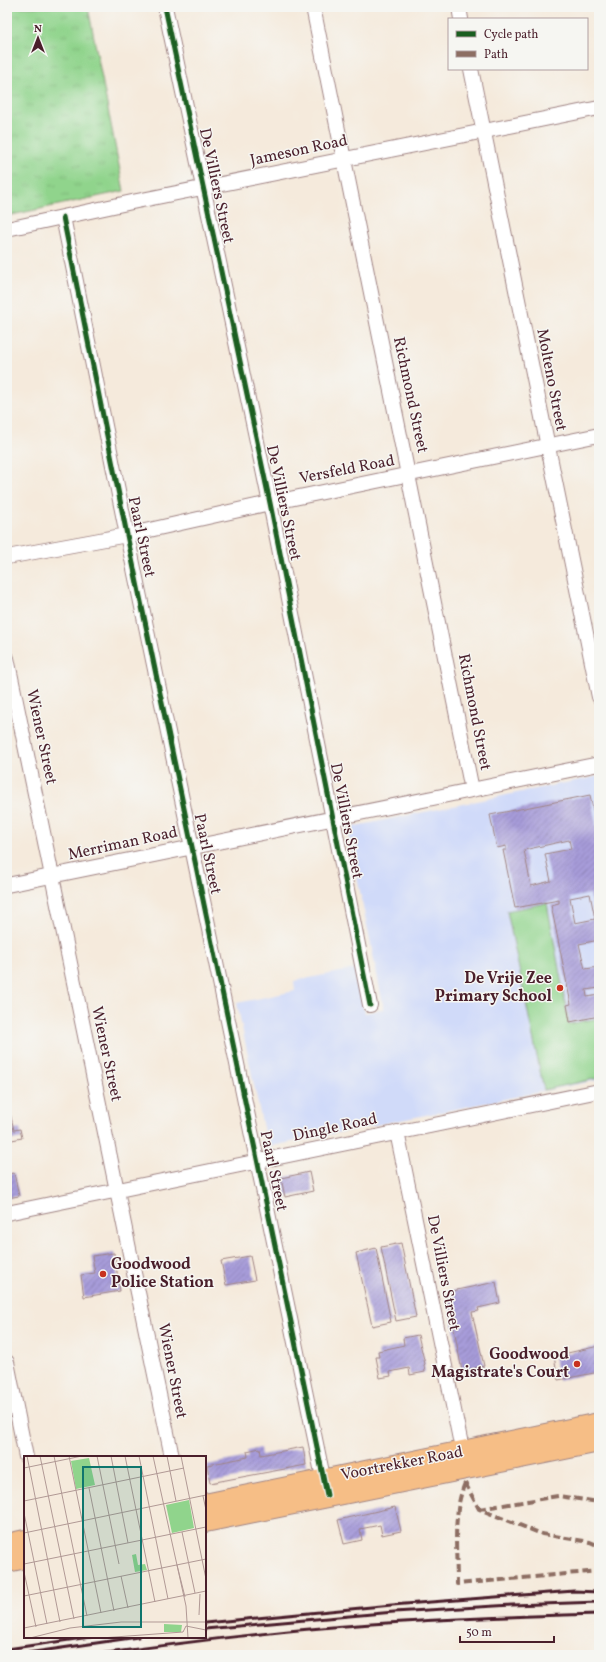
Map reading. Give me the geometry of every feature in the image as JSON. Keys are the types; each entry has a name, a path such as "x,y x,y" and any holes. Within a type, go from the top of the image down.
{"main road":[{"name":"Voortrekker Road","path":"464,1460 599,1424"},
{"name":"Voortrekker Road","path":"206,1505 326,1488 464,1460 599,1441"},
{"name":"Voortrekker Road","path":"206,1521 326,1488"},
{"path":"7,1545 24,1541"},
{"path":"7,1561 24,1557"}],"street":[{"name":"De Villiers Street","path":"165,7 270,503 370,1005"},
{"name":"Richmond Street","path":"313,7 472,790"},
{"path":"459,7 461,18"},
{"name":"Molteno Street","path":"471,70 599,697"},
{"name":"Jameson Road","path":"7,229 599,108"},
{"name":"Paarl Street","path":"63,217 127,535 326,1488"},
{"name":"Versfeld Road","path":"7,557 127,535 270,503 599,435"},
{"name":"Wiener Street","path":"7,658 172,1456"},
{"name":"Merriman Road","path":"7,885 599,764"},
{"name":"Dingle Road","path":"7,1213 599,1091"},
{"name":"De Villiers Street","path":"397,1132 464,1460"},
{"path":"7,1362 26,1456"}],"shaded area":[{"path":"599,776 599,1080 267,1147 237,1003 295,991 294,981 355,969 365,1013 384,1009 347,828"}],"green space":[{"path":"7,7 88,7 124,191 7,216"},
{"path":"547,903 569,1024 599,1018 599,1078 544,1090 507,911"}],"building":[{"path":"590,795 599,838 599,940 579,944 585,969 599,967 599,988 586,990 587,997 599,995 599,1016 570,1022 567,1005 571,1004 551,905 559,903 559,900 515,908 503,850 506,850 506,846 497,848 490,815","holes":["569,840 571,849 545,854 551,881 531,886 524,850","590,894 595,919 575,923 570,898"]},
{"path":"7,1113 10,1113 14,1130 20,1129 22,1138 7,1141"},
{"path":"309,1172 313,1191 285,1197 281,1178"},
{"path":"14,1173 19,1196 7,1198 7,1174"},
{"path":"401,1243 416,1317 396,1321 381,1247"},
{"path":"376,1248 391,1322 372,1326 356,1253"},
{"name":"Goodwood Police Station","path":"114,1253 120,1291 84,1297 81,1275 95,1273 92,1256"},
{"path":"250,1256 255,1280 226,1285 221,1261"},
{"path":"496,1282 500,1303 478,1308 479,1311 472,1312 484,1366 462,1371 447,1292"},
{"path":"418,1335 425,1364 425,1372 410,1375 409,1368 390,1372 391,1376 380,1378 376,1357 379,1357 378,1351 404,1345 403,1338"},
{"name":"Goodwood Magistrate's Court","path":"599,1346 599,1372 558,1380 554,1356"},
{"path":"303,1447 306,1465 210,1483 207,1465 248,1457 247,1451 260,1448 261,1455"},
{"path":"395,1507 401,1531 382,1535 380,1525 360,1529 362,1540 344,1544 338,1520"}],"railway":[{"path":"206,1623 392,1605 574,1591 599,1592"},
{"path":"206,1629 394,1612 512,1605 599,1602"},
{"path":"91,1655 239,1636 350,1626 466,1618 599,1614"},
{"path":"7,1649 83,1638"},
{"path":"13,1655 131,1638"}],"marked path":[{"path":"465,1483 458,1507 456,1533 457,1584 599,1571"},
{"path":"465,1483 479,1509 542,1534 590,1542 599,1546"},
{"path":"479,1509 558,1496 599,1502"}],"cycle path":[{"path":"165,7 270,503 370,1005"},
{"path":"63,217 127,535 327,1495"}],"place":[{"name":"De Vrije Zee Primary School","path":"560,988"},
{"name":"Goodwood Police Station","path":"103,1274"},
{"name":"Goodwood Magistrate's Court","path":"577,1364"}]}
